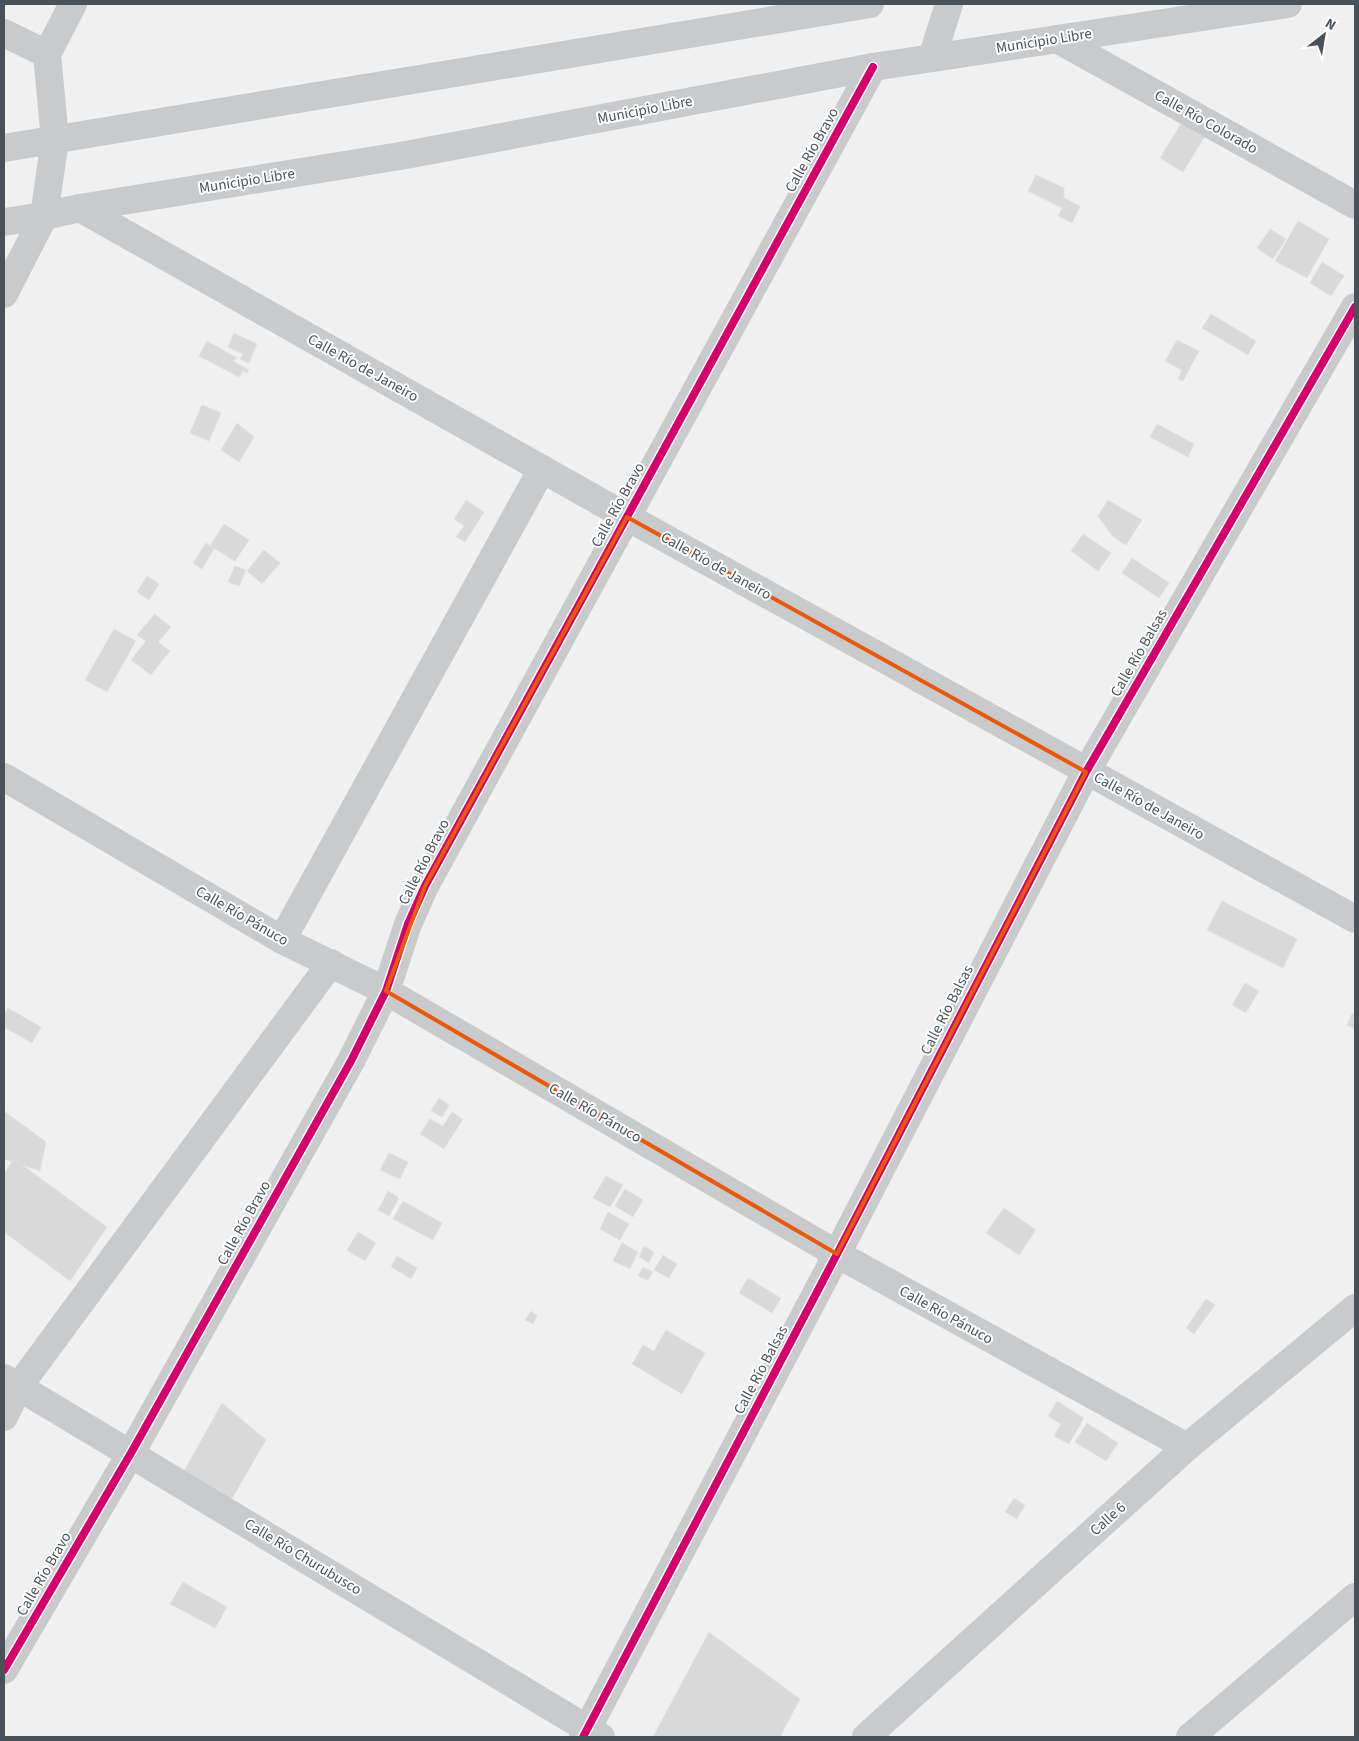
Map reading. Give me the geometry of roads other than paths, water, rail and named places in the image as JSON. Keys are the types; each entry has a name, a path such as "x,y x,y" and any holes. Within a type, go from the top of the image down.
{"street":[{"path":"4,294 44,216 55,140 47,54 73,4"},
{"path":"4,148 870,4"},
{"path":"932,58 949,4"},
{"name":"Municipio Libre","path":"4,222 80,208 406,156 873,67 1288,4"},
{"path":"4,33 47,54"},
{"name":"Calle Río Colorado","path":"1057,39 1355,205"},
{"name":"Calle Río Bravo","path":"4,1670 131,1453 351,1061 386,991 408,924 425,886 873,67"},
{"name":"Calle Río de Janeiro","path":"80,208 627,517 1355,919"},
{"name":"Calle Río Balsas","path":"591,1735 1086,772 1355,307"},
{"path":"282,940 542,469"},
{"name":"Calle Río Pánuco","path":"4,777 282,940 386,991 837,1254 1187,1447"},
{"path":"4,1417 12,1382 331,963"},
{"name":"Calle 6","path":"866,1737 1187,1447 1355,1308"},
{"name":"Calle Río Churubusco","path":"12,1382 591,1735"},
{"path":"1190,1737 1355,1597"}]}
